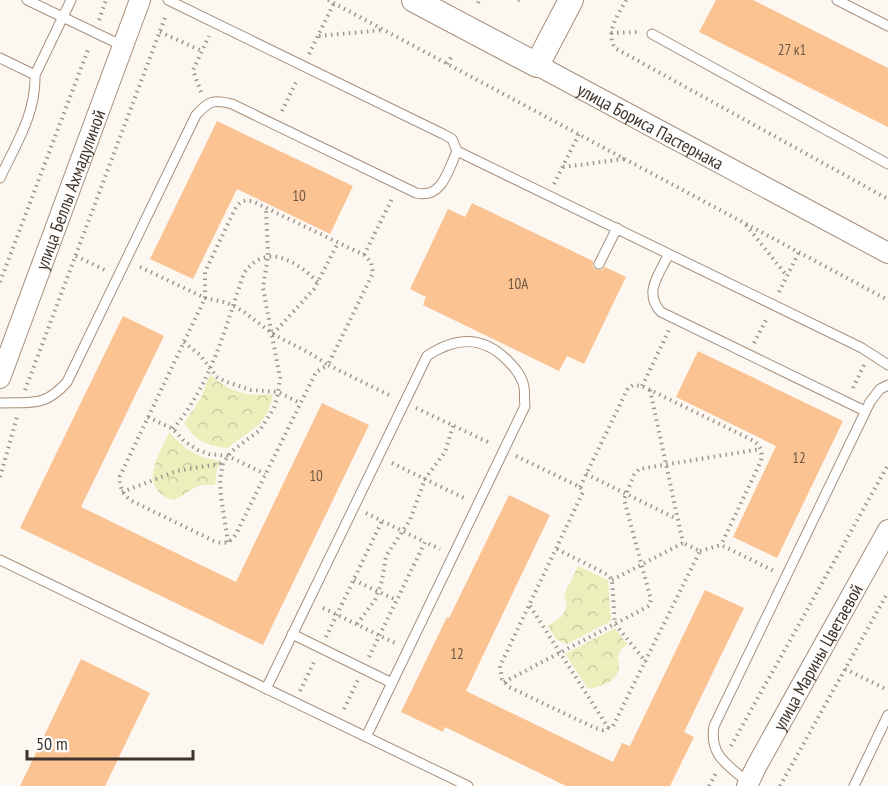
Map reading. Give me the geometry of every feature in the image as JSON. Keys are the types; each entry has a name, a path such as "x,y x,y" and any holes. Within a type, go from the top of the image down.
{"street":[{"name":"улица Беллы Ахмадулиной","path":"0,378 140,0"},
{"name":"улица Бориса Пастернака","path":"414,0 888,253"},
{"path":"537,65 571,0"},
{"name":"улица Марины Цветаевой","path":"748,785 888,530"}],"lane":[{"path":"27,0 123,46"},
{"path":"0,178 29,118 36,91 35,75 72,0"},
{"path":"837,0 888,26"},
{"path":"170,1 443,134 452,139 457,151 870,352 888,365"},
{"path":"652,34 888,164"},
{"path":"0,58 35,75"},
{"path":"0,403 43,401 56,395 67,382 196,115 207,103 219,100 232,104 416,193 425,195 435,192 441,186 457,151"},
{"path":"599,264 617,228"},
{"path":"669,254 654,285 651,297 654,305 661,312 865,411"},
{"path":"266,689 427,356 441,347 457,342 479,342 496,349 517,370 524,386 525,406 366,737"},
{"path":"748,785 723,761 713,746 714,726 865,411 875,394 888,384"},
{"path":"0,561 468,786"},
{"path":"292,634 392,683"},
{"path":"854,786 888,715"}],"path":[{"path":"0,282 106,0"},
{"path":"328,0 888,300"},
{"path":"626,0 611,33 611,41 615,48 888,199"},
{"path":"0,477 21,402 170,1"},
{"path":"207,103 196,83 193,70 215,23"},
{"path":"318,36 383,30"},
{"path":"160,32 202,51"},
{"path":"611,33 652,34"},
{"path":"447,64 453,54"},
{"path":"549,195 579,134"},
{"path":"562,167 624,159"},
{"path":"245,200 266,208 364,255 371,262 373,273 328,365 316,372 233,539 222,544 214,541 130,500 122,492 120,476 205,298 205,272 240,202 245,200"},
{"path":"364,255 389,204"},
{"path":"228,542 221,497 220,480 223,463 228,456 260,430 274,408 280,378 263,288 268,256 266,208"},
{"path":"744,222 787,276"},
{"path":"273,334 319,283 338,243"},
{"path":"75,256 118,276"},
{"path":"173,429 195,400 211,369 244,273 251,264 268,256 283,259 307,272 319,283"},
{"path":"145,269 205,298 234,306 273,334 328,365 583,490 583,495 500,666 500,674 509,687 594,728 609,729 617,722 700,551"},
{"path":"642,386 667,335"},
{"path":"184,342 200,355 217,376 230,384 250,390 278,392 300,403"},
{"path":"846,402 870,352"},
{"path":"580,487 628,388 633,385 642,386 750,439 761,449 761,461 721,545"},
{"path":"650,390 683,543"},
{"path":"148,417 173,429 184,441 198,450 228,456 265,474"},
{"path":"357,624 378,592 386,556 410,520 425,479 445,452 453,426"},
{"path":"504,682 650,604 651,600 624,501 625,494 639,469 761,449"},
{"path":"378,456 478,504"},
{"path":"122,492 177,471 223,463"},
{"path":"709,786 888,465"},
{"path":"586,474 678,519"},
{"path":"354,507 453,556"},
{"path":"295,702 382,521"},
{"path":"337,723 425,542"},
{"path":"683,543 700,551 721,545 765,566"},
{"path":"612,580 683,543"},
{"path":"557,549 605,572 612,580 615,624 646,662"},
{"path":"354,580 396,600"},
{"path":"780,786 888,592"},
{"path":"309,601 408,649"},
{"path":"530,606 609,729"},
{"path":"845,669 888,690"}],"green space":[{"path":"210,374 224,385 239,392 255,395 273,394 267,414 262,421 228,448 203,442 192,434 184,423 201,398"},
{"path":"169,432 192,452 220,461 215,485 201,485 174,500 162,495 153,480 154,470"},
{"path":"578,566 608,580 611,621 567,644 556,639 548,626 565,610 564,595"},
{"path":"615,628 627,644 619,654 618,672 608,683 588,689 565,654"}],"building":[{"path":"716,0 753,0 888,68 888,127 699,32"},
{"path":"217,121 353,186 330,234 237,189 193,279 150,259"},
{"path":"472,203 593,261 593,267 597,270 605,267 626,277 584,364 567,356 559,371 423,305 426,297 410,289 448,209 465,217"},
{"path":"123,316 164,336 81,507 236,582 322,403 369,425 263,645 20,528"},
{"path":"698,351 843,421 777,558 733,537 776,446 676,397"},
{"path":"509,495 550,515 466,691 613,762 622,743 630,746 705,590 744,608 684,732 694,737 670,786 566,786 445,727 443,732 401,712"},
{"path":"81,659 150,693 105,786 20,786"}]}
